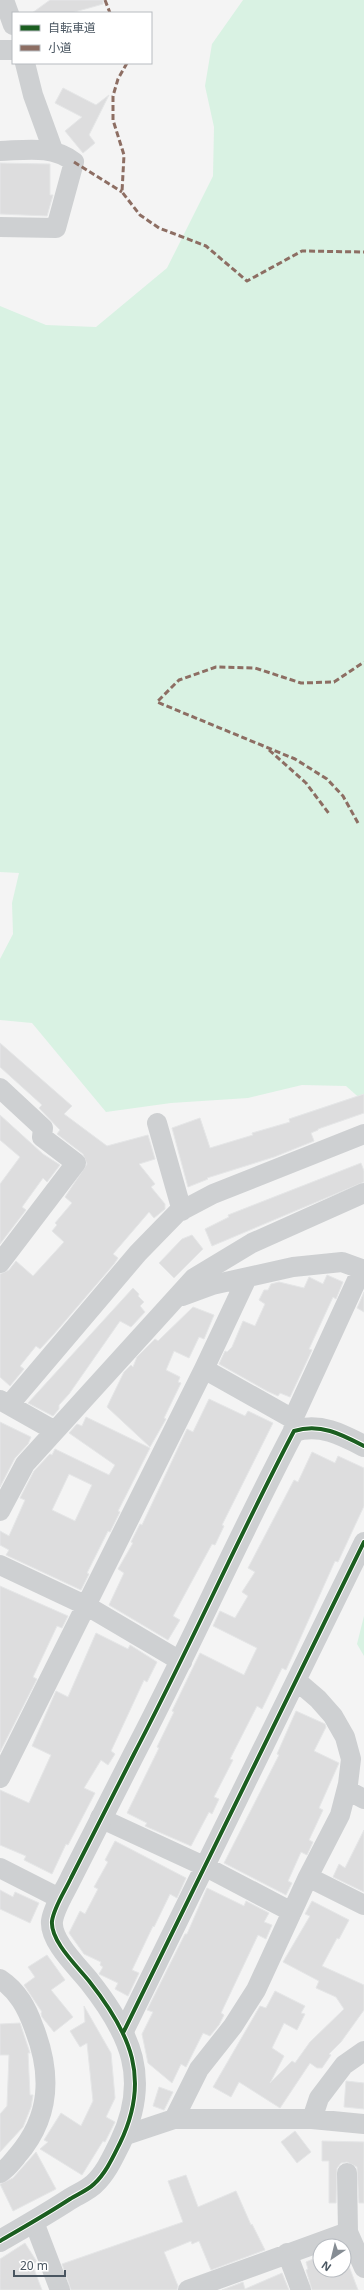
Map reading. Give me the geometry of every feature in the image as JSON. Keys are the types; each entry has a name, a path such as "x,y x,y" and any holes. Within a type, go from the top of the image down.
{"street":[{"path":"4,0 12,22"},
{"path":"0,50 12,50"},
{"path":"25,64 33,95 53,150"},
{"path":"0,150 53,150 64,154 74,162 56,228 0,227"},
{"path":"0,1088 43,1128 42,1137 76,1163 0,1263"},
{"path":"157,1123 182,1211"},
{"path":"55,1431 5,1403 138,1253 182,1211 213,1194 364,1134"},
{"path":"0,1511 25,1464 180,1296 194,1278 252,1243 364,1193"},
{"path":"0,2241 34,2222 94,2184 112,2161 131,2119 135,2097 135,2067 124,2031 94,1987 58,1942 53,1932 52,1920 100,1818 182,1662 294,1425 363,1270 342,1262 293,1267 212,1285 180,1296"},
{"path":"0,1778 204,1369 247,1278"},
{"path":"204,1369 294,1425 304,1428 322,1428 342,1434 364,1446"},
{"path":"124,2031 206,1867 364,1542"},
{"path":"0,1565 86,1606 182,1662"},
{"path":"174,2118 199,2069 233,2026 256,1990 308,1877 340,1814 355,1794 351,1759 345,1737 333,1716 318,1698 297,1681"},
{"path":"100,1818 206,1867 292,1912"},
{"path":"0,1868 61,1899"},
{"path":"308,1877 364,1905"},
{"path":"0,1979 12,1987 28,2011 42,2048 47,2082 44,2110 26,2145 0,2173"},
{"path":"312,2120 319,2098 331,2081 344,2065 364,2051"},
{"path":"124,2136 174,2118 312,2120 364,2124"},
{"path":"347,2173 348,2232 364,2268"},
{"path":"34,2222 60,2290"},
{"path":"193,2289 348,2232"},
{"path":"287,2254 301,2290"}],"green space":[{"path":"243,0 364,0 364,1102 346,1086 302,1085 248,1098 171,1103 106,1112 32,1023 0,1020 0,959 13,934 12,903 19,873 0,872 0,306 46,325 96,327 167,268 213,176 214,127 205,86 212,44"},
{"path":"364,1616 364,1656 357,1644"}],"building":[{"path":"50,0 103,0 103,4 75,12 33,12"},
{"path":"63,88 96,105 109,95 89,135 95,143 83,153 65,131 82,117 55,103"},
{"path":"0,163 50,164 50,195 53,195 47,216 0,214"},
{"path":"0,1043 72,1106 64,1114 107,1146 148,1135 155,1159 139,1164 155,1184 151,1187 165,1204 165,1209 154,1218 149,1212 113,1254 118,1258 114,1264 40,1349 36,1346 20,1366 24,1369 10,1386 0,1377 0,1274 9,1270 16,1261 33,1276 64,1242 52,1231 57,1225 55,1223 72,1203 65,1197 87,1164 83,1154 57,1134 60,1130 39,1108 42,1105 0,1067"},
{"path":"364,1094 364,1113 318,1129 311,1133 314,1141 274,1157 207,1178 208,1179 188,1187 172,1128 200,1118 210,1148 253,1135 252,1133 290,1122 289,1119"},
{"path":"0,1115 43,1154 60,1165 47,1182 43,1178 22,1207 26,1210 0,1244 0,1184 20,1157 0,1140"},
{"path":"361,1163 364,1171 364,1182 212,1246 205,1229 229,1217 228,1215"},
{"path":"192,1235 203,1249 174,1278 159,1263 182,1239"},
{"path":"327,1275 343,1282 336,1299 333,1297 309,1349 312,1350 290,1397 280,1393 278,1396 267,1391 219,1364 225,1351 227,1352 232,1347 243,1321 255,1326 265,1304 259,1300 264,1290 268,1290 271,1284 279,1282 304,1288 309,1277 323,1284"},
{"path":"133,1288 144,1302 140,1306 145,1312 131,1327 120,1321 69,1394 59,1405 59,1409 53,1416 28,1403"},
{"path":"364,1292 364,1312 357,1308"},
{"path":"193,1307 214,1315 204,1339 199,1337 189,1358 174,1351 166,1370 180,1377 178,1382 181,1383 164,1418 166,1419 150,1447 107,1407 124,1372 131,1365 133,1367 137,1357 155,1339 158,1341"},
{"path":"209,1399 245,1416 248,1411 273,1423 222,1525 224,1526 215,1545 212,1544 173,1616 180,1620 168,1640 109,1605 124,1573 118,1569 133,1543 131,1542 140,1524 142,1525 187,1429 193,1432"},
{"path":"86,1417 150,1448 118,1511 120,1512 110,1532 108,1531 87,1573 89,1574 81,1590 6,1555 9,1550 0,1545 0,1531 9,1536 25,1500 20,1498 34,1471 50,1454 52,1455 55,1449 109,1475 115,1465 69,1433 77,1424 82,1426","holes":["69,1474 92,1485 75,1521 52,1510"]},
{"path":"0,1422 31,1437 28,1444 15,1458 0,1487"},
{"path":"312,1452 335,1463 338,1456 364,1468 364,1506 338,1562 335,1561 286,1670 282,1668 262,1709 257,1706 230,1759 233,1760 214,1797 219,1799 212,1814 209,1812 191,1846 145,1826 147,1823 127,1813 159,1748 157,1747 174,1712 172,1711 200,1653 244,1675 257,1648 213,1626 220,1611 235,1618 248,1596 242,1592 255,1572 248,1568 294,1480 298,1482"},
{"path":"0,1586 68,1616 62,1628 57,1626 33,1677 37,1679 0,1752"},
{"path":"96,1633 128,1649 130,1645 157,1662 147,1682 144,1680 111,1751 115,1754 108,1765 101,1760 84,1788 95,1793 68,1845 66,1844 52,1874 24,1860 26,1856 0,1845 0,1790 29,1803 51,1755 32,1746 56,1691 68,1697"},
{"path":"296,1711 325,1724 326,1727 314,1751 339,1763 319,1808 323,1810 309,1840 313,1842 307,1855 301,1852 288,1881 292,1883 286,1895 224,1863 279,1755 277,1754"},
{"path":"364,1830 364,1892 333,1877 339,1864 345,1868"},
{"path":"115,1841 186,1878 177,1898 170,1894 154,1927 153,1926 132,1970 139,1973 128,1996 115,1989 118,1983 99,1974 103,1967 100,1965 101,1962 84,1954 69,1933 80,1911 85,1914 98,1889 94,1887 108,1862 105,1860"},
{"path":"207,1888 244,1906 246,1901 269,1913 264,1922 272,1925 266,1939 258,1935 221,2013 224,2015 219,2025 210,2036 203,2033 186,2067 181,2064 172,2083 148,2063 142,2034 153,2012 147,2010 185,1934 187,1934"},
{"path":"0,1890 13,1897 15,1892 39,1903 30,1923 0,1909"},
{"path":"312,1901 349,1920 339,1939 337,1938 322,1966 364,1985 364,2010 341,2042 329,2054 331,2055 322,2068 317,2068 310,2063 280,2108 239,2082 231,2097 213,2087 260,2006 266,2008 275,1991 305,2006 301,2013 305,2014 297,2030 284,2023 272,2048 284,2056 270,2083 292,2061 295,2063 310,2042 344,2009 336,1997 316,1988 319,1981 283,1962 310,1916 305,1914"},
{"path":"47,1955 65,1980 51,1990 73,2017 54,2032 42,2017 42,2012 24,1985 35,1977 28,1967"},
{"path":"84,2006 111,2053 115,2098 106,2117 115,2122 105,2142 103,2141 82,2175 40,2149 48,2142 44,2140 61,2113 81,2126 93,2101 87,2043 80,2047 70,2031 85,2022"},
{"path":"20,2023 30,2053 28,2053 30,2095 33,2095 31,2107 23,2127 0,2152 0,2114 7,2106 9,2055 0,2055 0,2024"},
{"path":"346,2081 364,2083 364,2109 344,2107"},
{"path":"159,2087 173,2092 164,2110 153,2106"},
{"path":"295,2131 311,2152 297,2163 281,2142"},
{"path":"322,2141 364,2142 364,2203 359,2203 357,2167 347,2162 341,2163 337,2168 336,2203 329,2203 329,2161 322,2161"},
{"path":"36,2152 56,2189 13,2211 0,2184 13,2178"},
{"path":"186,2175 198,2207 236,2191 251,2225 252,2224 265,2250 211,2270 199,2241 192,2244 191,2241 164,2252 178,2286 177,2290 71,2290 62,2264 183,2222 168,2181"},
{"path":"25,2243 37,2262 32,2264 42,2290 0,2290 0,2259"},
{"path":"312,2259 312,2278 352,2278 352,2274 358,2290 312,2290 306,2270 308,2269 306,2262"},
{"path":"282,2273 289,2290 222,2290 243,2282 245,2289"}],"marked path":[{"path":"105,0 110,12"},
{"path":"126,64 118,79 113,96 113,120 124,155 122,192 140,215 159,228 206,246 247,281 302,251 364,252"},
{"path":"74,162 122,192"},
{"path":"358,823 343,796 327,779 295,759 157,702 179,680 216,667 255,668 301,683 334,682 364,662"},
{"path":"269,750 306,783 330,815"}],"cycle path":[{"path":"0,2241 86,2190 98,2180 109,2165 120,2143 129,2120 134,2098 135,2078 132,2058 116,2020 104,2001 55,1937 52,1921 57,1905 155,1714 294,1431 313,1428 322,1429 347,1437 364,1446"},
{"path":"124,2031 364,1542"}]}
